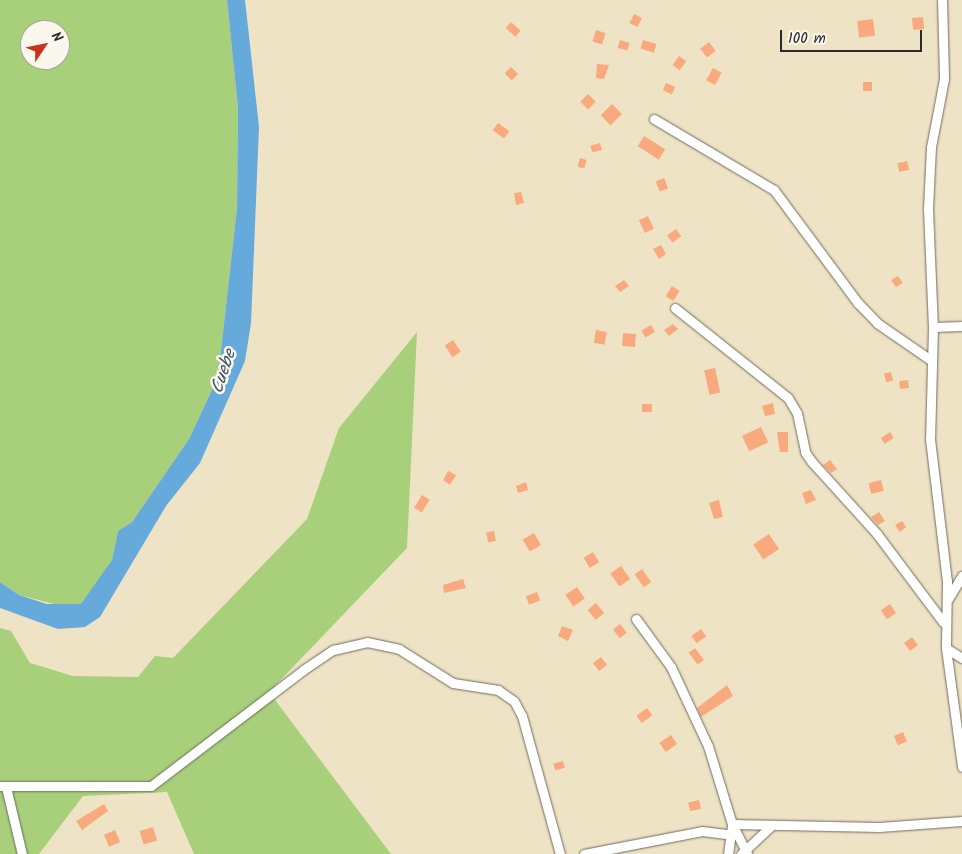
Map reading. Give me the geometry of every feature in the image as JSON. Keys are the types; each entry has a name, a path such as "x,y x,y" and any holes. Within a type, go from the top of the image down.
{"street":[{"path":"942,0 944,79 931,147 928,209 933,327 930,438 948,599 943,622 962,766"},
{"path":"654,119 774,190 858,303 877,323 932,361"},
{"path":"676,308 788,398 797,414 808,457 877,534 943,622"},
{"path":"933,327 962,326"},
{"path":"948,599 962,576"},
{"path":"636,619 671,667 700,728 732,824 744,853 770,828"},
{"path":"22,854 3,787 151,786 318,660 346,644 367,642 399,649 453,683 498,690 514,701 522,716 560,854"},
{"path":"946,648 962,658"},
{"path":"732,824 770,828 962,821"},
{"path":"728,854 728,834 732,824"},
{"path":"584,854 646,845 702,830 728,834"}],"green space":[{"path":"0,0 227,0 238,108 237,208 218,377 189,439 132,522 118,531 112,560 99,585 81,604 66,607 19,595 0,582"},
{"path":"417,332 407,548 269,692 391,854 194,854 167,792 83,796 39,854 0,854 0,628 11,631 30,663 73,676 138,677 155,656 173,658 307,519 339,428"}],"water":[{"name":"Cuebe","path":"227,0 245,0 259,127 251,323 245,361 200,463 166,506 100,617 85,627 58,629 0,608 0,582 19,595 47,604 81,604 112,560 118,531 132,522 189,439 218,377 237,208 238,108"}],"building":[{"path":"634,14 642,18 637,27 629,23"},
{"path":"923,17 924,29 913,30 912,18"},
{"path":"873,19 875,36 859,38 857,21"},
{"path":"511,22 521,31 515,37 506,28"},
{"path":"596,30 606,33 602,44 592,41"},
{"path":"620,40 630,43 627,51 618,48"},
{"path":"643,40 656,44 654,53 640,49"},
{"path":"709,42 716,51 707,57 700,49"},
{"path":"679,56 686,61 680,70 673,65"},
{"path":"597,64 609,65 604,79 596,78"},
{"path":"511,67 518,74 512,80 505,73"},
{"path":"713,68 722,73 715,85 706,80"},
{"path":"863,82 872,82 872,91 863,91"},
{"path":"666,83 675,87 672,94 663,90"},
{"path":"588,94 596,102 588,110 580,102"},
{"path":"612,104 622,114 611,125 601,115"},
{"path":"498,123 509,131 504,139 493,130"},
{"path":"644,136 665,149 659,159 638,146"},
{"path":"600,143 602,150 592,152 590,146"},
{"path":"580,158 587,160 584,169 578,167"},
{"path":"907,161 909,170 899,172 897,163"},
{"path":"664,178 668,188 660,192 656,181"},
{"path":"521,192 524,203 516,205 514,193"},
{"path":"648,216 654,229 645,233 639,220"},
{"path":"676,229 681,236 672,243 667,235"},
{"path":"661,245 666,254 659,259 653,249"},
{"path":"898,276 903,283 896,287 891,280"},
{"path":"624,280 629,286 620,292 615,286"},
{"path":"672,286 680,291 673,301 666,296"},
{"path":"673,324 678,329 669,336 664,330"},
{"path":"651,325 655,332 645,337 641,330"},
{"path":"596,330 607,332 605,345 594,343"},
{"path":"623,333 636,334 635,347 622,346"},
{"path":"453,340 461,352 453,357 445,346"},
{"path":"715,368 720,392 709,395 704,370"},
{"path":"891,372 893,381 886,382 884,374"},
{"path":"908,380 909,388 900,389 899,381"},
{"path":"773,403 775,414 765,416 762,406"},
{"path":"642,404 652,404 652,412 642,412"},
{"path":"761,427 768,442 749,451 742,436"},
{"path":"777,432 788,432 788,452 780,452"},
{"path":"890,432 894,438 885,444 881,438"},
{"path":"830,460 837,469 831,473 823,465"},
{"path":"448,471 456,475 450,485 443,480"},
{"path":"881,480 884,491 871,494 868,483"},
{"path":"526,482 528,490 518,493 516,486"},
{"path":"811,490 816,500 806,504 802,493"},
{"path":"422,495 430,500 422,512 414,508"},
{"path":"719,500 723,517 714,519 709,503"},
{"path":"879,512 885,521 878,525 871,517"},
{"path":"902,521 906,527 900,532 895,525"},
{"path":"494,531 496,541 488,542 486,533"},
{"path":"534,533 541,545 530,552 523,540"},
{"path":"769,534 779,549 763,560 753,545"},
{"path":"593,552 599,562 590,568 584,558"},
{"path":"621,566 630,579 620,587 610,573"},
{"path":"642,569 651,582 644,587 635,574"},
{"path":"463,579 466,588 444,593 443,585"},
{"path":"577,587 585,599 573,606 565,595"},
{"path":"537,592 540,600 529,605 526,596"},
{"path":"596,603 604,613 596,620 587,610"},
{"path":"890,604 896,613 887,619 881,610"},
{"path":"620,624 627,633 620,638 613,630"},
{"path":"562,626 573,630 568,641 558,636"},
{"path":"701,629 706,636 697,643 691,636"},
{"path":"912,637 918,645 910,651 904,643"},
{"path":"695,648 704,660 698,665 689,653"},
{"path":"601,657 607,665 599,671 593,663"},
{"path":"727,685 733,696 701,717 697,708"},
{"path":"647,708 652,715 642,723 636,716"},
{"path":"903,732 907,741 898,745 894,736"},
{"path":"671,735 677,744 666,752 659,743"},
{"path":"563,761 565,768 555,770 553,764"},
{"path":"699,800 701,809 690,811 688,802"},
{"path":"104,804 108,811 82,830 76,821"},
{"path":"153,827 157,840 144,844 140,831"},
{"path":"115,830 120,842 109,847 104,835"}]}
